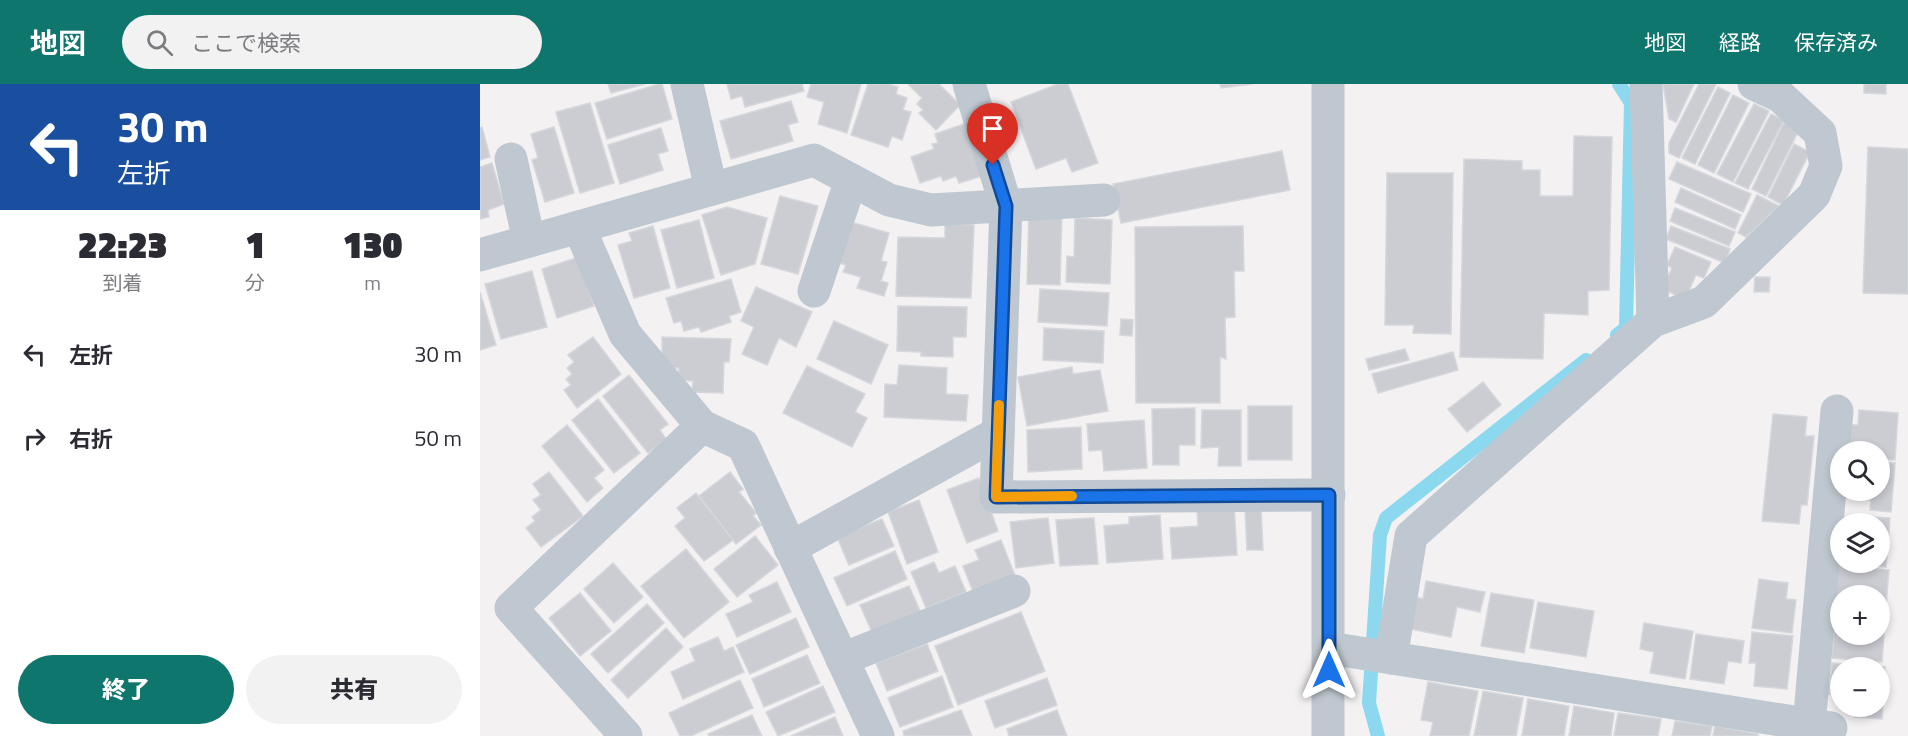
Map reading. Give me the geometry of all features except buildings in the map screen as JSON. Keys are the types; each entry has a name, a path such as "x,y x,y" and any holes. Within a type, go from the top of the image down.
{"street":[{"path":"687,84 711,189"},
{"path":"969,84 1006,206 996,497 1329,495"},
{"path":"1328,84 1329,495 1364,654"},
{"path":"1646,84 1653,321"},
{"path":"1328,736 1364,654 1411,536 1653,321 1704,302 1814,195 1827,166 1820,133 1774,88"},
{"path":"511,159 530,241"},
{"path":"480,255 814,160 889,201 931,210 1104,200"},
{"path":"813,291 851,180"},
{"path":"579,227 625,334 702,426 743,445 878,736"},
{"path":"1364,654 1820,726 1837,411"},
{"path":"626,736 511,608 702,426"},
{"path":"790,548 998,433"},
{"path":"842,659 1014,591"}],"waterway":[{"path":"1617,335 1626,328 1631,103 1619,84"},
{"path":"1378,736 1369,703 1380,535 1386,518 1586,360"}],"slow traffic":[{"path":"999,405 996,497 1072,496"}],"route":[{"path":"993,165 1006,206 996,497 1329,495 1329,670"}]}
